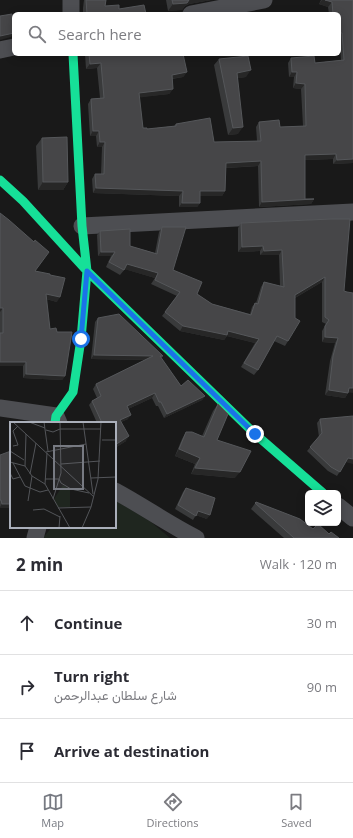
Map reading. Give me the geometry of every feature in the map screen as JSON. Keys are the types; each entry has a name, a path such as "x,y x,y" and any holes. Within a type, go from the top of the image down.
{"street":[{"path":"71,0 72,12"},
{"path":"201,12 264,0"},
{"path":"0,50 12,48"},
{"path":"0,408 57,421 74,392 81,339 87,271 82,226 73,56"},
{"path":"0,180 23,201 87,271 255,434 320,490"},
{"path":"82,226 353,212"},
{"path":"116,492 140,504 172,526 196,538"},
{"path":"341,508 353,518"},
{"path":"35,538 38,528"}],"shaded area":[{"path":"116,501 151,522 170,538 43,538 51,528 116,528"}],"building":[{"path":"86,0 106,0 105,6 119,5 119,9 144,5 146,12 87,12"},
{"path":"172,0 189,0 187,3 173,4"},
{"path":"325,0 353,0 353,159 337,160 336,154 305,155 305,199 314,199 262,202 261,161 226,163 225,191 200,191 200,203 182,203 183,191 96,188 95,174 104,174 105,142 100,142 99,131 93,131 91,99 104,98 101,63 90,64 89,56 183,56 187,72 172,75 173,89 139,93 143,128 147,129 176,126 176,124 210,118 214,142 261,141 259,122 279,120 280,127 306,126 305,84 296,83 297,72 292,72 291,58 314,56 315,63 344,60 341,33 341,12 333,12 332,2"},
{"path":"12,14 12,33 0,36 0,16"},
{"path":"248,56 251,70 237,73 243,127 233,128 219,59"},
{"path":"67,137 68,182 43,182 42,138"},
{"path":"0,213 34,242 35,240 49,252 35,271 65,278 60,297 46,294 50,329 56,328 57,332 72,332 65,376 26,374 26,362 0,362 0,333 3,333 3,308 0,308"},
{"path":"350,219 344,291 353,293 353,388 349,388 348,393 329,390 333,356 338,338 325,337 325,326 329,320 325,317 325,277 295,295 295,318 300,321 288,341 277,336 258,370 244,363 259,339 228,331 227,335 183,326 165,312 180,292 155,280 158,273 127,264 124,270 109,262 115,252 101,252 100,231 130,229 130,246 157,254 162,227 186,227 173,270 202,282 197,294 212,304 251,315 255,303 258,304 264,282 284,287 282,250 264,251 263,246 242,247 241,223"},
{"path":"119,314 163,356 160,356 181,386 188,380 205,396 167,414 155,393 127,406 131,415 120,420 129,436 116,444 116,422 102,422 92,401 101,396 96,384 153,356 94,355 98,318"},
{"path":"218,404 228,414 217,440 251,451 240,472 195,468 200,458 179,449 186,432 192,432 204,437"},
{"path":"353,416 353,459 348,458 340,472 331,467 310,447 322,433 320,419"},
{"path":"10,451 10,504 2,504 0,500 0,455"},
{"path":"186,488 215,498 210,515 198,511 196,516 178,505"},
{"path":"256,502 300,519 305,523 305,526 309,526 313,529 316,526 320,526 329,534 331,532 339,538 294,538 255,503"}],"traffic: fast":[{"path":"55,422 56,416 73,392 81,339 87,271 82,226 73,56"},
{"path":"0,180 23,201 87,271 255,434 320,490"}],"route":[{"path":"81,339 87,271 255,434"}]}
